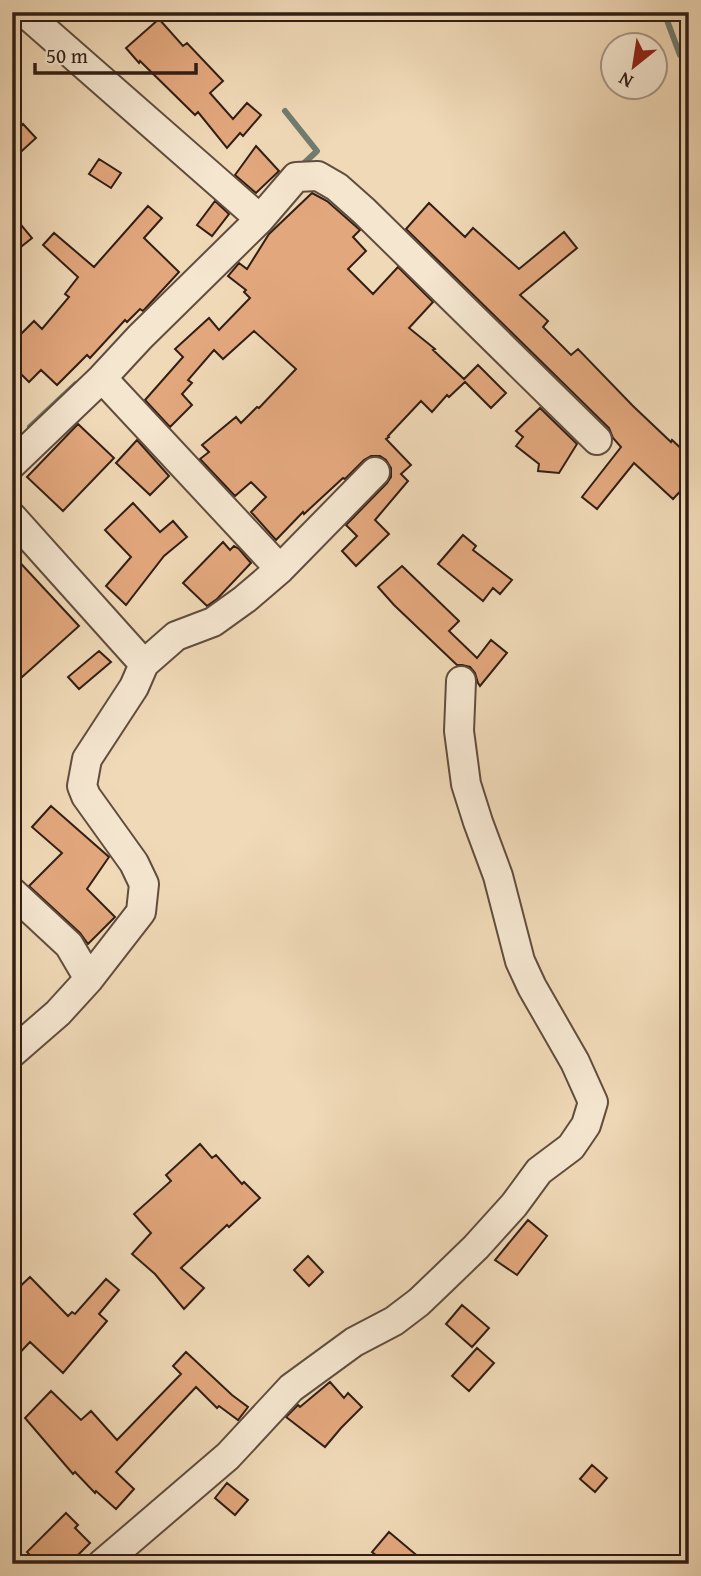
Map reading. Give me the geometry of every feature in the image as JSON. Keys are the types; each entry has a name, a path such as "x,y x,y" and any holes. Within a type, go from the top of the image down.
{"street":[{"path":"24,12 260,219"},
{"path":"12,464 260,219 296,177 318,176 337,187 364,211 597,440"},
{"path":"102,378 280,569"},
{"path":"17,1040 58,1013 89,979 141,912 144,884 134,863 86,796 82,786 88,759 134,687 144,664 176,636 213,622 245,599 280,569 375,472"},
{"path":"12,517 144,664"},
{"path":"102,1564 228,1456 291,1388 354,1342 394,1321 419,1302 484,1239 539,1171 571,1147 586,1125 593,1102 575,1062 531,987 520,961 498,876 466,783 458,731 461,681"},
{"path":"12,892 69,945 89,979"}],"building":[{"path":"159,19 183,46 187,43 223,81 210,93 233,119 247,103 261,115 243,136 240,133 227,148 198,112 195,115 126,48"},
{"path":"23,124 36,138 12,160 12,134"},
{"path":"256,146 279,171 256,193 235,175"},
{"path":"99,159 121,173 111,188 89,174"},
{"path":"312,193 327,201 360,230 353,237 366,251 348,269 373,294 398,267 433,302 409,328 435,349 433,350 464,379 478,365 506,393 491,408 465,382 449,397 447,395 432,412 421,401 388,436 386,439 411,465 401,474 408,481 375,520 389,534 356,566 342,551 357,536 346,525 391,477 391,468 386,460 380,456 371,456 364,460 304,514 303,512 276,540 251,512 266,497 251,482 235,496 200,459 209,452 202,445 236,417 241,423 296,369 254,331 223,359 214,350 188,380 192,383 182,394 192,405 170,427 145,400 183,357 175,349 209,318 219,330 250,298 244,292 246,290 228,276 239,263 247,269 269,234"},
{"path":"215,201 229,214 212,236 197,225"},
{"path":"429,203 465,237 473,228 519,269 564,232 577,248 520,295 548,321 543,327 571,355 578,349 633,406 689,456 689,482 673,499 634,463 597,509 582,497 621,447 609,428 406,229"},
{"path":"148,206 162,218 144,238 179,272 143,311 140,309 127,322 125,320 90,358 87,355 57,385 41,370 29,382 21,374 12,381 12,343 34,321 42,329 69,297 65,294 78,277 43,245 54,233 94,267"},
{"path":"12,214 32,238 12,254"},
{"path":"540,408 577,444 559,473 538,471 539,464 516,446 523,437 516,431"},
{"path":"78,424 114,458 63,511 27,477"},
{"path":"137,440 169,476 150,495 116,463"},
{"path":"133,503 160,532 173,521 187,537 164,556 126,605 106,586 131,557 105,530"},
{"path":"463,535 476,546 473,550 512,580 500,594 493,588 483,601 438,564"},
{"path":"223,542 230,550 234,546 239,549 251,563 207,606 183,583"},
{"path":"12,554 79,626 12,686"},
{"path":"402,566 459,621 449,631 477,658 491,640 507,653 480,686 470,667 457,665 378,587"},
{"path":"99,651 111,662 79,689 68,677"},
{"path":"51,806 109,857 87,889 115,917 88,944 80,933 29,886 62,853 32,827"},
{"path":"200,1144 212,1158 216,1155 242,1184 244,1182 260,1198 181,1268 204,1288 184,1309 155,1274 132,1254 151,1233 134,1214 171,1181 166,1175"},
{"path":"528,1220 547,1236 517,1275 495,1260"},
{"path":"308,1256 323,1272 309,1286 294,1270"},
{"path":"30,1277 68,1316 72,1312 75,1314 106,1279 119,1290 99,1314 107,1321 63,1373 30,1342 12,1361 12,1294"},
{"path":"462,1305 489,1328 472,1347 446,1324"},
{"path":"477,1348 494,1363 469,1391 452,1376"},
{"path":"186,1352 248,1407 238,1420 219,1406 217,1408 196,1387 116,1472 134,1489 116,1509 96,1491 95,1493 75,1472 73,1474 25,1418 51,1391 81,1420 91,1411 117,1440 181,1374 173,1366"},
{"path":"330,1382 344,1398 348,1393 362,1407 325,1447 286,1417"},
{"path":"592,1465 607,1478 595,1492 580,1479"},
{"path":"227,1483 248,1500 235,1515 215,1498"},
{"path":"66,1513 78,1525 75,1528 90,1543 69,1564 38,1564 27,1552"},
{"path":"389,1532 427,1564 387,1564 372,1552"}],"waterway":[{"path":"666,12 680,55 689,61"},
{"path":"285,111 317,151 300,167"},
{"path":"30,427 76,384"}]}
